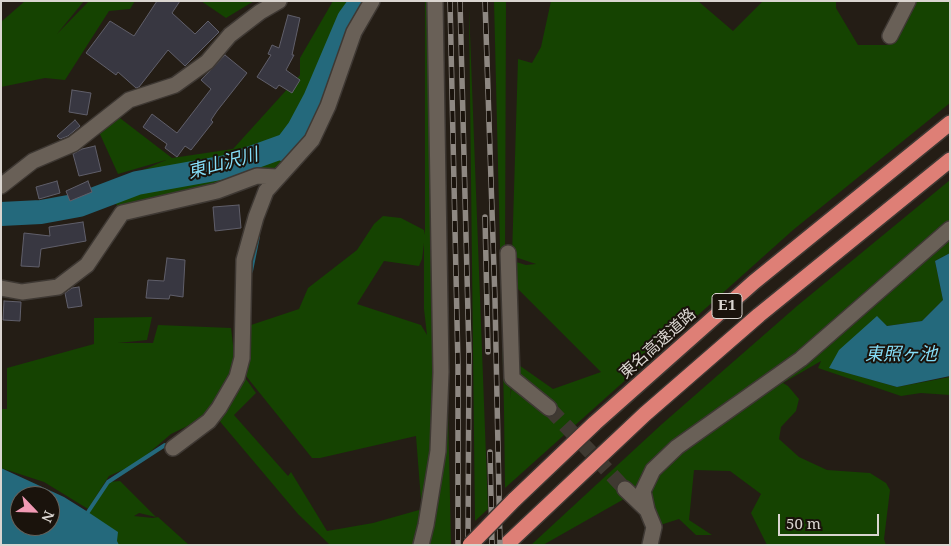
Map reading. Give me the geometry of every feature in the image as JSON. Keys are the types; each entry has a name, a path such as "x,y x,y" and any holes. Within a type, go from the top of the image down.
{"highway":[{"name":"東名高速道路","path":"470,545 514,500 595,424 754,282 950,123"},
{"name":"E1","path":"506,545 645,414 759,315 950,160"}],"street":[{"path":"1,186 33,161 73,144 129,100 175,85 207,62 230,35 260,12 279,1"},
{"path":"173,448 209,421 237,377 242,358 244,260 256,217 266,191 312,140 328,106 354,32 372,1"},
{"path":"421,545 438,451 441,372 435,1"},
{"path":"890,36 908,1"},
{"path":"1,288 22,292 58,287 87,265 122,213 217,191 258,176 278,177"},
{"path":"650,545 654,527 647,510 643,491 653,470 677,447 801,359 950,229"},
{"path":"508,253 512,378 549,408"},
{"path":"625,489 647,510"}],"green space":[{"path":"25,1 84,1 57,34 89,1 135,1 130,9 109,11 65,80 45,78 1,87 1,22"},
{"path":"201,1 254,1 226,18"},
{"path":"333,1 372,1 312,140 278,177 122,213 107,190 115,182 166,160 118,174 99,132 116,115 172,158 233,149 300,75 300,58"},
{"path":"425,1 439,1 451,545 330,545 298,514 217,418 241,372 256,393 234,415 288,476 291,472 327,531 373,523 419,510 420,516 422,513 416,436 320,458 312,458 242,371 248,326 299,309 308,288 357,250 374,224 383,216 401,218 424,230 425,235","holes":["424,243 424,309 427,335 421,325 357,304 384,261 419,266"]},
{"path":"494,1 506,1 505,257 512,376 510,398 516,363 553,389 601,372 515,286 513,261 526,265 536,264 512,256 518,59 532,63 541,47 551,1 698,1 733,31 763,1 836,1 836,8 858,45 890,45 917,1 950,1 950,103 793,230 505,488 504,410"},
{"path":"469,7 488,509 475,521"},
{"path":"950,180 950,253 935,261 943,300 922,321 887,326 877,317 830,368 897,387 950,377 950,395 921,393 901,396 818,368 821,361 783,383 799,399 796,411 781,427 779,439 799,457 827,470 870,473 886,483 890,490 884,539 886,545 767,545 751,513 761,494 730,471 694,470 689,520 712,535 696,535 679,519 654,527 643,491 680,441 640,490 543,545 531,545 662,424 797,306"},
{"path":"152,317 147,340 118,343 153,343 158,325 231,328 236,370 204,418 171,434 136,464 109,476 88,509 60,492 60,486 51,486 44,482 1,468 1,409 7,409 7,368 94,344 94,318"},
{"path":"120,481 156,517 139,513 134,516 153,518 158,517 189,545 119,545 88,512 108,482"}],"water":[{"name":"東照ヶ池","path":"950,253 950,376 897,387 829,368 839,350 877,316 887,326 922,321 943,300 935,261"},
{"path":"1,468 40,486 10,486 10,536 60,536 60,495 118,532 117,541 119,545 1,545"}],"building":[{"path":"157,1 180,1 172,13 195,34 208,21 219,32 185,66 168,50 139,87 136,88 118,72 116,75 86,53 110,21 134,36"},
{"path":"288,15 300,18 292,55 294,55 286,70 300,80 292,93 279,85 276,89 257,77 271,55 268,54 272,45 279,48"},
{"path":"225,55 247,73 217,111 211,120 213,122 191,150 185,146 177,157 165,148 167,144 143,127 152,114 177,133 211,89 201,80"},
{"path":"72,90 91,93 87,115 69,112"},
{"path":"75,120 80,126 68,136 60,139 57,136"},
{"path":"95,146 101,171 79,176 73,154 82,149"},
{"path":"57,181 60,193 39,199 36,187"},
{"path":"88,181 92,192 70,201 66,191"},
{"path":"239,205 241,228 215,231 213,207"},
{"path":"83,222 86,241 41,249 39,267 21,266 24,233 50,236 49,227"},
{"path":"167,258 185,260 183,297 170,295 169,299 146,298 148,280 164,281"},
{"path":"79,287 82,306 68,308 65,293 72,288"},
{"path":"4,301 21,302 20,321 3,320"}],"waterway":[{"name":"東山沢川","path":"1,214 41,212 79,205 137,183 226,167 287,145 299,129 315,99 349,19 362,1"},
{"path":"281,159 287,145"},
{"path":"251,271 258,236"},
{"path":"88,512 108,482 165,445"}],"tunnel":[{"path":"549,408 625,489"}],"railway":[{"path":"450,1 458,366 458,545"},
{"path":"460,1 469,353 468,545"},
{"path":"485,1 495,300 500,545"},
{"path":"485,217 488,352"},
{"path":"490,452 492,545"}]}
